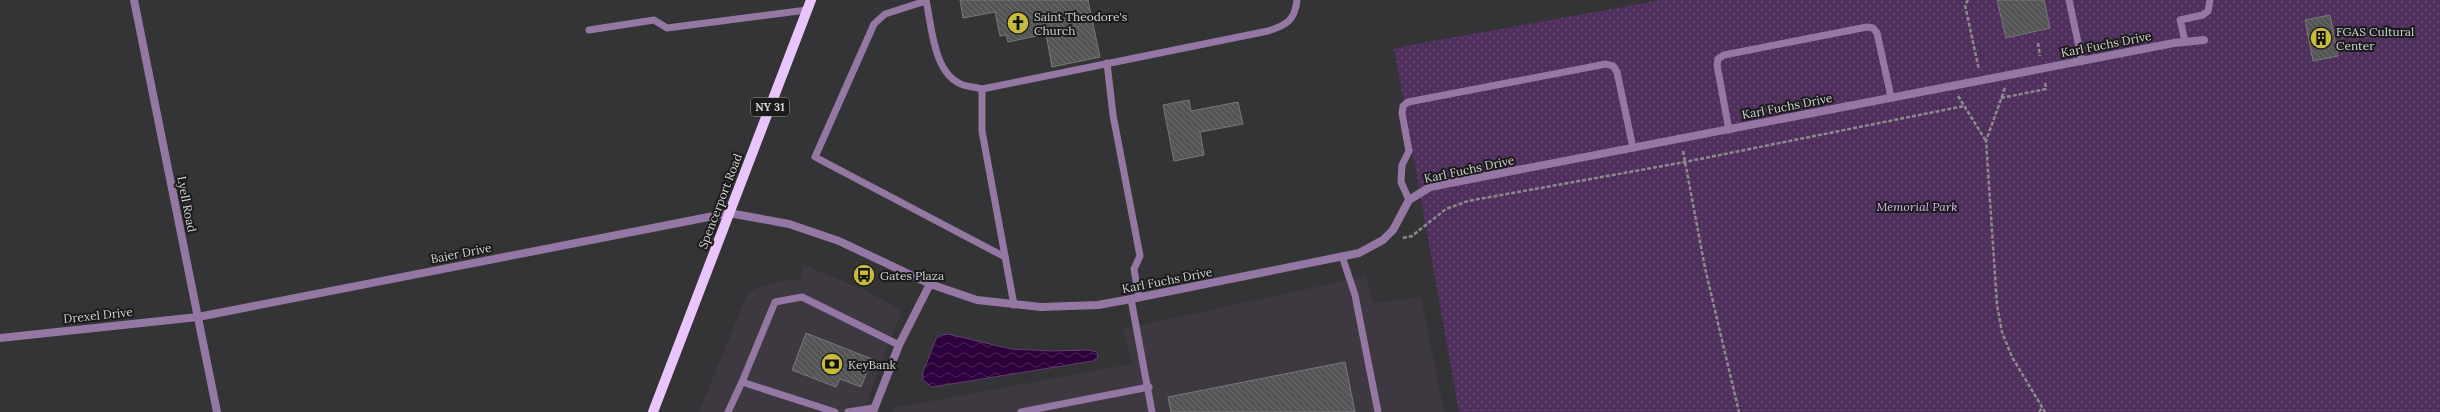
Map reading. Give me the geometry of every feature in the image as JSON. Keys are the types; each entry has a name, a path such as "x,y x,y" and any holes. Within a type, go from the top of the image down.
{"main road":[{"name":"Spencerport Road","path":"653,412 811,0"}],"street":[{"name":"Lyell Road","path":"134,0 217,412"},
{"name":"Karl Fuchs Drive","path":"729,213 789,224 832,239 930,284 977,300 1014,305 1071,307 1135,299 1342,256 1372,247 1393,230 1409,200 1430,187 1729,130 1891,97 2185,42 2204,40"},
{"name":"Baier Drive","path":"198,317 729,213"},
{"path":"873,410 899,345 930,284"},
{"name":"Drexel Drive","path":"0,338 198,317"}],"lane":[{"path":"1005,257 815,157 874,24 885,14 926,0 941,65 949,76 963,84 982,88 1268,31 1283,26 1296,13 1297,0"},
{"path":"2070,0 2082,61"},
{"path":"2185,42 2180,20 2204,15 2208,11 2210,0"},
{"path":"589,30 654,20 667,28 807,10"},
{"path":"1729,130 1716,65 1718,59 1724,55 1867,27 1874,28 1877,33 1891,97"},
{"path":"1107,63 1113,115 1140,256 1134,269 1135,299 1152,412"},
{"path":"1409,200 1401,182 1402,165 1409,151 1402,113 1403,106 1408,102 1606,64 1613,66 1616,72 1633,148"},
{"path":"982,88 982,131 1014,305"},
{"path":"1342,256 1355,295 1378,412"},
{"path":"728,412 775,302 802,297 899,345"},
{"path":"742,382 835,412"},
{"path":"1026,412 1149,387"},
{"path":"848,412 873,410"}],"path":[{"path":"1968,0 1965,5 1979,70"},
{"path":"2038,43 2041,58"},
{"path":"2009,75 1986,141 1997,305 2002,332 2012,357 2045,412"},
{"path":"2001,98 2046,89 2044,76"},
{"path":"1957,95 1986,141"},
{"path":"1393,230 1403,238 1408,238 1441,211 1468,201 1685,162 1964,106"},
{"path":"1680,139 1705,268 1739,412"},
{"path":"2039,412 2042,408"}],"shaded area":[{"path":"804,265 858,287 902,310 863,412 699,412 748,292 775,282 800,279"},
{"path":"1366,276 1373,303 1421,297 1444,412 893,412 893,408 1132,364 1123,329"}],"green space":[{"name":"Memorial Park","path":"1661,0 2440,0 2440,412 1459,412 1394,48"}],"water":[{"path":"948,334 1011,349 1053,351 1088,350 1097,352 1098,357 1093,361 932,387 923,380 923,372 936,339 940,335"}],"building":[{"path":"960,0 1088,0 1100,57 1052,67 1046,34 1008,42 1006,35 1000,36 995,12 963,18"},
{"path":"1997,0 2044,0 2050,28 2006,38"},
{"name":"FGAS Cultural Center","path":"2330,15 2338,56 2313,61 2305,20"},
{"path":"1189,100 1191,111 1238,102 1243,124 1200,132 1204,155 1174,161 1163,105"},
{"name":"KeyBank","path":"806,333 872,359 861,387 840,379 836,387 792,370"},
{"path":"1345,362 1355,412 1171,412 1168,397"}],"place":[{"name":"Saint Theodore's Church","path":"1018,23"},
{"name":"FGAS Cultural Center","path":"2321,38"},
{"name":"Gates Plaza","path":"864,275"},
{"name":"KeyBank","path":"832,364"}]}
